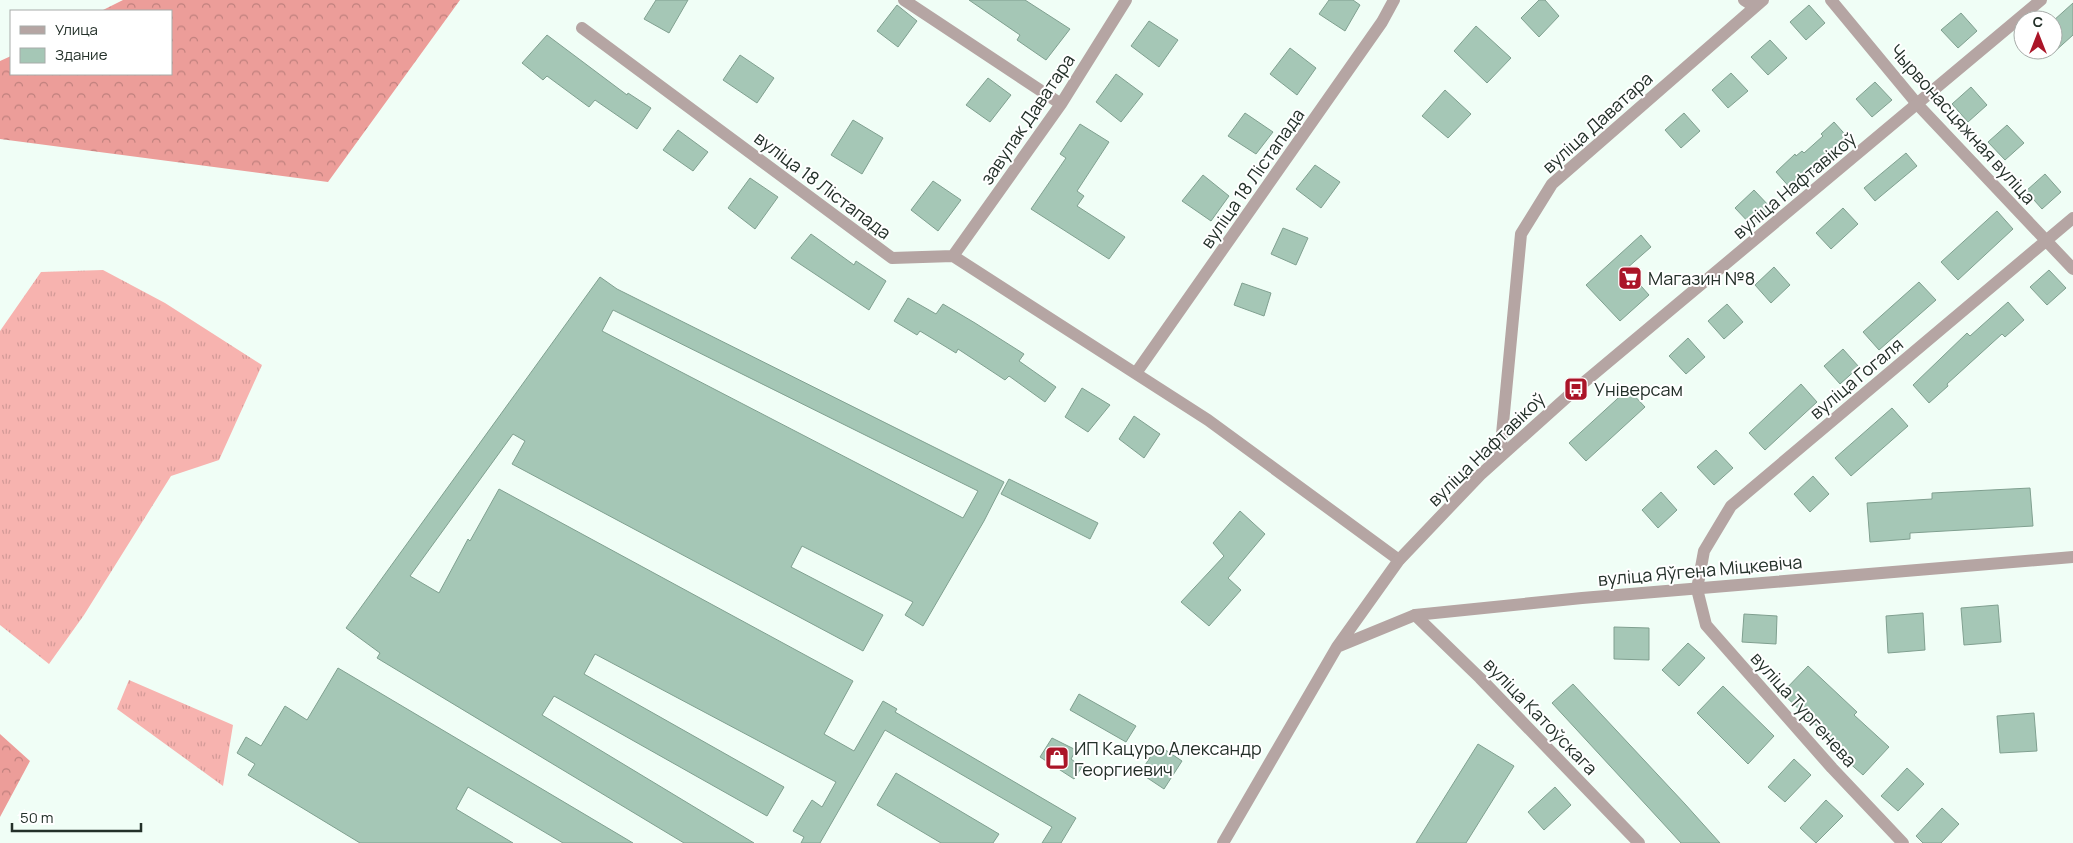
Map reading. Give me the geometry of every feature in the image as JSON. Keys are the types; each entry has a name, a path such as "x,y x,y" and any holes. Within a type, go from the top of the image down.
{"street":[{"path":"904,0 1061,104"},
{"name":"завулак Даватара","path":"953,256 1061,104 1126,0"},
{"name":"вуліца 18 Лістапада","path":"1136,373 1382,22 1392,0"},
{"name":"Чырвонасцяжная вуліца","path":"1831,0 1918,105 2073,269"},
{"name":"вуліца Нафтавікоў","path":"1223,843 1337,647 1398,560 1500,455 1576,388 2042,0"},
{"name":"вуліца Даватара","path":"1500,455 1521,234 1552,184 1754,2"},
{"name":"вуліца 18 Лістапада","path":"582,28 892,258 953,256"},
{"name":"вуліца Гогаля","path":"1697,589 1704,551 1731,506 2073,218"},
{"path":"953,256 1208,420 1398,560"},
{"name":"вуліца Яўгена Міцкевіча","path":"1337,647 1415,615 1582,598 2073,557"},
{"name":"вуліца Тургенева","path":"1697,589 1706,625 1832,768 1903,843"},
{"name":"вуліца Катоўскага","path":"1415,615 1480,678 1639,843"}],"green space":[{"path":"123,0 460,0 328,182 0,139 0,61 10,56 10,75 172,75 172,10 103,10"},
{"path":"103,270 165,303 262,365 219,460 171,476 84,615 49,664 0,625 0,331 41,272"},
{"path":"129,680 233,725 223,786 117,709"},
{"path":"0,734 30,761 0,817"}],"building":[{"path":"656,0 688,0 669,33 644,19"},
{"path":"969,0 1025,0 1070,29 1046,60 1017,40 1020,35"},
{"path":"1329,0 1353,0 1360,5 1345,31 1319,14"},
{"path":"1539,0 1545,0 1559,16 1539,37 1521,18"},
{"path":"2073,3 2073,35 2063,44 2063,12"},
{"path":"897,5 917,21 898,47 877,31"},
{"path":"1809,5 1825,23 1806,40 1790,22"},
{"path":"1961,13 1977,31 1958,48 1941,30"},
{"path":"1149,21 1178,40 1159,67 1131,46"},
{"path":"1476,26 1511,58 1487,83 1454,51"},
{"path":"547,35 627,95 628,93 651,108 637,129 595,100 589,107 547,76 543,80 522,63"},
{"path":"1770,40 1787,58 1768,75 1751,57"},
{"path":"1290,48 1316,68 1297,95 1270,74"},
{"path":"740,55 774,78 757,103 723,80"},
{"path":"1731,73 1748,91 1728,108 1712,90"},
{"path":"1116,74 1143,94 1121,122 1096,102"},
{"path":"988,78 1011,95 990,122 966,105"},
{"path":"1875,82 1892,100 1872,117 1856,99"},
{"path":"1971,87 1987,105 1968,122 1952,104"},
{"path":"1445,90 1471,114 1448,138 1422,116"},
{"path":"1245,113 1273,132 1256,154 1228,136"},
{"path":"1684,113 1700,131 1681,148 1665,130"},
{"path":"853,120 883,138 862,174 831,155"},
{"path":"1834,122 1850,140 1792,190 1776,172 1795,154 1796,156 1802,151 1804,153 1823,136 1821,134"},
{"path":"1080,124 1109,142 1077,191 1084,196 1077,206 1125,237 1109,259 1031,209 1066,158 1060,154"},
{"path":"2007,125 2024,143 2005,160 1988,142"},
{"path":"678,130 708,152 693,171 663,150"},
{"path":"1906,153 1917,166 1875,201 1864,188"},
{"path":"1315,165 1340,182 1321,208 1296,189"},
{"path":"2045,174 2061,192 2042,209 2026,191"},
{"path":"1203,175 1229,196 1211,221 1182,201"},
{"path":"750,178 778,197 755,229 728,208"},
{"path":"933,181 961,200 938,231 911,210"},
{"path":"1754,190 1771,208 1752,226 1735,208"},
{"path":"1843,208 1858,224 1831,249 1816,233"},
{"path":"1997,211 2013,229 1958,280 1941,262"},
{"path":"1283,228 1308,238 1296,265 1271,254"},
{"path":"811,234 854,265 856,261 886,281 869,310 791,258"},
{"name":"Магазин №8","path":"1641,235 1651,247 1626,269 1649,295 1620,321 1586,285"},
{"path":"1774,267 1790,285 1771,303 1755,285"},
{"path":"2049,270 2066,288 2047,305 2030,287"},
{"path":"600,277 617,289 1004,482 984,521 923,626 905,615 913,602 802,546 791,567 883,615 863,651 512,464 525,441 513,434 410,576 439,593 468,539 470,541 499,489 853,681 824,734 854,751 883,701 897,709 895,712 1076,818 1061,843 1042,843 1052,827 885,730 820,843 801,843 804,837 793,831 812,800 822,807 836,782 595,654 584,674 784,787 767,816 554,696 542,715 754,843 684,843 377,658 380,653 346,628","holes":["613,310 978,491 963,518 602,331"]},
{"path":"1919,282 1936,300 1879,350 1863,332"},
{"path":"1242,283 1271,293 1264,316 1234,305"},
{"path":"908,298 936,314 943,304 975,323 1024,354 1019,361 1056,387 1045,402 1009,376 1005,380 958,349 956,353 920,331 917,335 894,321"},
{"path":"2008,302 2024,320 2005,337 2002,334 1929,403 1913,385 1967,333 1970,336"},
{"path":"1727,304 1743,322 1724,339 1708,321"},
{"path":"1688,338 1705,357 1686,374 1669,356"},
{"path":"1843,349 1859,367 1840,384 1824,366"},
{"path":"1801,384 1817,402 1765,450 1749,433"},
{"path":"1082,388 1110,405 1088,432 1065,417"},
{"path":"1628,389 1645,407 1586,461 1569,443"},
{"path":"1892,408 1908,426 1851,476 1835,458"},
{"path":"1134,416 1160,434 1144,458 1119,439"},
{"path":"1716,450 1733,468 1714,485 1697,467"},
{"path":"1813,476 1829,494 1810,512 1794,494"},
{"path":"1009,479 1098,523 1090,539 1001,494"},
{"path":"2030,488 2033,526 1910,533 1910,539 1870,542 1867,503 1932,499 1932,493"},
{"path":"1661,492 1677,510 1658,528 1642,510"},
{"path":"1240,511 1265,534 1228,578 1241,590 1209,626 1181,602 1224,556 1213,543"},
{"path":"1998,605 2001,642 1964,645 1961,608"},
{"path":"1923,613 1925,650 1888,653 1886,616"},
{"path":"1744,614 1777,616 1776,644 1742,642"},
{"path":"1614,627 1649,628 1649,660 1614,659"},
{"path":"1688,643 1705,658 1679,686 1662,670"},
{"path":"1808,666 1857,712 1854,715 1889,747 1863,775 1846,760 1849,757 1782,693"},
{"path":"338,668 633,843 563,843 468,787 456,809 513,843 360,843 248,775 255,764 237,753 246,737 261,746 285,706 307,720"},
{"path":"1573,684 1720,843 1681,843 1552,703"},
{"path":"1723,686 1774,736 1748,764 1697,713"},
{"path":"1079,694 1136,726 1126,742 1070,710"},
{"path":"2034,713 2037,751 2000,753 1997,716"},
{"name":"ИП Кацуро Александр Георгиевич","path":"1052,738 1076,750 1071,759 1082,767 1074,779 1040,757"},
{"path":"1478,744 1514,766 1466,843 1416,843"},
{"path":"1158,745 1182,761 1164,789 1140,773"},
{"path":"1794,759 1811,775 1785,802 1768,787"},
{"path":"1907,768 1924,784 1898,811 1881,796"},
{"path":"896,773 999,834 993,843 941,843 877,805"},
{"path":"1555,787 1571,805 1544,830 1528,812"},
{"path":"1826,800 1843,816 1816,843 1800,828"},
{"path":"1942,808 1959,824 1941,843 1923,843 1916,836"}],"place":[{"name":"Магазин №8","path":"1630,278"},
{"name":"Універсам","path":"1576,389"},
{"name":"ИП Кацуро Александр Георгиевич","path":"1057,758"}]}
